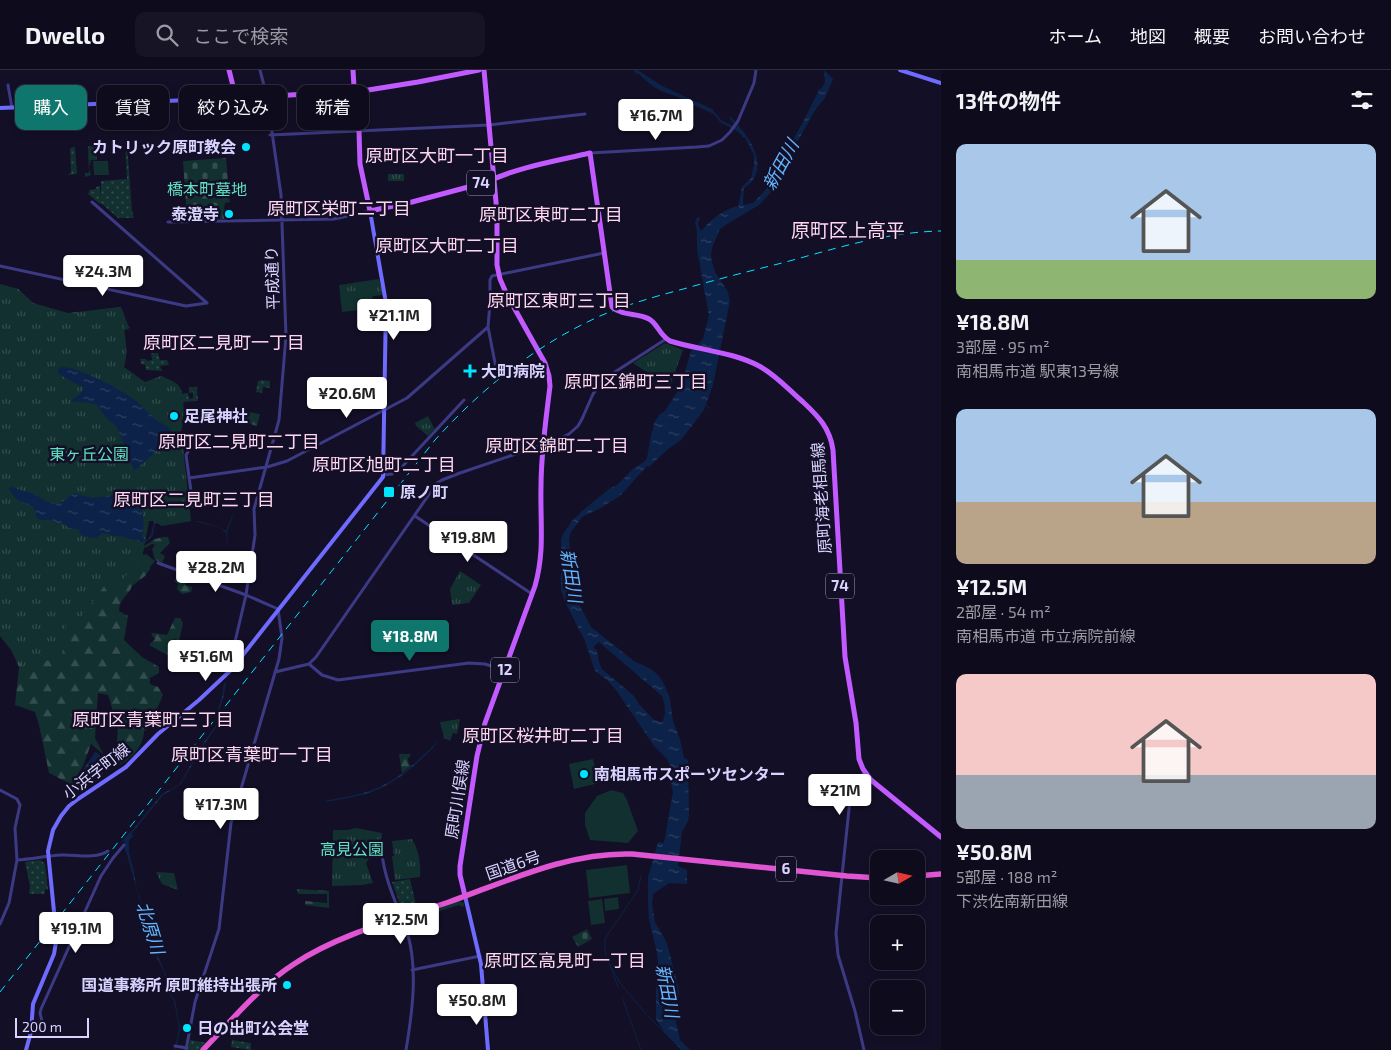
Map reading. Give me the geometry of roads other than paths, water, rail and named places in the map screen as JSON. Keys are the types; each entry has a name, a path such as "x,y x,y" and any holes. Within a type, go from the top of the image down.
{"highway":[{"name":"国道6号","path":"203,1050 265,987 292,965 318,950 402,917 576,859 614,854 648,856 870,878"},
{"path":"925,875 941,874"}],"main road":[{"path":"229,70 233,85"},
{"path":"353,70 354,85"},
{"path":"369,90 479,70"},
{"name":"原町川俣線","path":"465,896 460,866 477,754 485,723 540,568 542,548 541,487 543,444 550,386 543,358 506,295 496,265 497,221 484,70"},
{"path":"900,70 941,83"},
{"path":"0,108 179,101"},
{"path":"359,132 360,164 386,303 383,475"},
{"path":"590,153 612,307 621,313 650,319 666,339"},
{"name":"74","path":"370,210 412,202 487,182 512,172 590,153"},
{"name":"原町海老相馬線","path":"666,339 754,363 775,377 819,417 829,434 832,450 844,657 856,723 859,759 865,773"},
{"name":"小浜字町線","path":"26,1050 32,1024 33,1002 52,960 55,948 56,935 48,857 52,830 68,807 126,767 158,734 221,681 242,658 383,475"},
{"path":"865,773 879,787 941,837"},
{"path":"465,896 480,956 488,1050"}],"street":[{"name":"平成通り","path":"260,70 264,85"},
{"path":"590,153 669,150 709,146 726,136 738,121 754,83 756,70"},
{"path":"8,85 12,108"},
{"path":"271,135 489,125 586,114"},
{"name":"平成通り","path":"242,658 234,646 246,595 254,543 254,509 279,420 286,336 281,195 270,130"},
{"path":"0,266 186,306 207,303 92,202"},
{"path":"168,222 334,219 370,210"},
{"path":"496,368 488,327 490,280 492,276 605,253"},
{"path":"189,478 267,467 285,462 407,398 488,327"},
{"path":"275,672 309,664 437,483 565,436 578,426 593,394 604,379 666,339"},
{"path":"383,475 392,474 400,469 464,400"},
{"path":"188,452 186,455 193,506"},
{"path":"415,516 532,594"},
{"path":"158,562 278,609 282,638 275,672 231,823 220,929 195,1002 186,1049 176,1046"},
{"path":"309,664 322,675 338,680 469,663 484,664 505,670"},
{"path":"864,1050 836,944 836,933 852,784 865,773"},
{"path":"0,790 17,799 20,804 15,824 17,860 9,903 0,924"},
{"path":"32,1024 39,1024 42,1021 41,1009 101,876 124,846"},
{"path":"17,860 66,855 93,856 104,854 108,851"},
{"path":"382,854 386,872 410,943 413,998 406,1050"},
{"path":"412,970 480,956"}],"water":[{"name":"新田川","path":"633,70 638,70 662,86 712,109 721,120 737,128 729,117 731,117 742,130 756,154 757,163 757,171 753,180 744,188 743,205 753,203 772,183 777,168 819,90 824,86 824,70 833,79 825,98 815,110 778,177 774,189 759,205 720,229 712,248 711,256 715,272 728,292 730,301 713,385 704,410 681,440 649,467 647,466 620,496 582,517 571,532 569,540 576,598 591,627 634,661 651,669 659,676 670,699 673,721 680,739 684,758 688,760 689,815 682,832 678,866 687,870 687,884 669,883 653,894 652,904 655,922 667,943 679,990 676,1022 680,1040 690,1050 681,1050 665,1033 656,1019 656,979 658,966 648,905 648,877 658,842 664,843 673,792 669,775 673,771 667,759 654,746 616,690 595,671 585,641 561,590 561,540 572,521 582,511 609,489 617,485 647,458 655,421 664,412 680,388 691,351 703,339 709,315 697,249 695,223 697,217 700,218 698,224 701,231 722,213 737,206 738,208 742,187 751,178 754,155 745,138 737,131 720,122 714,114 658,89","holes":["599,642 662,696 665,709 665,716 662,722 654,720 634,696 602,669 594,646"]},
{"path":"59,368 79,370 136,401 159,422 169,428 171,434 167,442 134,471 117,427 106,418 97,405 70,401 80,394 84,388 60,375"},
{"path":"13,487 50,503 60,503 73,493 92,498 114,495 128,489 137,500 142,512 144,524 142,538 147,540 151,535 154,521 159,524 155,523 153,535 146,542 104,533 96,538 90,538 81,535 78,529 70,529 63,523 57,523 52,520 40,520 36,516 33,506 22,503 15,498 9,488"},
{"path":"210,511 233,516 227,532 228,546 226,533 220,528 195,521 221,528 226,531 232,516"},
{"path":"224,683 226,683 223,699 218,713 222,719 180,785 163,795 132,833 133,837 122,842 112,854 123,840 131,832 162,794 179,785 204,742 220,720 217,712"},
{"path":"440,739 410,769 382,787 362,795 325,802 363,793 384,785 409,768"},
{"path":"95,752 101,757 103,776 93,783 78,782 77,780"},
{"path":"638,764 639,772 621,775 619,768"},
{"path":"127,845 136,886 140,899 145,906 147,924 167,977 171,995 175,1001 180,1028 176,1050 179,1027 174,1001 170,995 164,972 155,954 152,938 146,925 144,905 139,898 125,847"}],"waterway":[{"path":"671,388 679,392"},
{"path":"705,405 710,408"},
{"name":"北原川","path":"127,850 127,842 130,835"},
{"path":"618,987 605,952 605,939 638,890 641,876"},
{"path":"610,964 620,983 646,1014"},
{"path":"622,997 641,1050"},
{"name":"新田川","path":"649,1017 670,1038"}],"railway":[{"path":"0,992 435,440 472,403 511,369 554,340 576,328 600,316 632,304 710,281 860,242 900,234 941,231"}],"place":[{"name":"カトリック原町教会","path":"246,147"},
{"name":"泰澄寺","path":"229,214"},
{"name":"大町病院","path":"470,371"},
{"name":"足尾神社","path":"174,416"},
{"name":"原ノ町","path":"389,492"},
{"name":"南相馬市スポーツセンター","path":"584,774"},
{"name":"国道事務所 原町維持出張所","path":"287,985"},
{"name":"日の出町公会堂","path":"187,1028"}],"district":[{"name":"原町区大町一丁目","path":"437,156"},
{"name":"原町区栄町二丁目","path":"339,209"},
{"name":"原町区東町二丁目","path":"551,215"},
{"name":"原町区上高平","path":"848,230"},
{"name":"原町区大町二丁目","path":"447,246"},
{"name":"原町区東町三丁目","path":"559,301"},
{"name":"原町区二見町一丁目","path":"224,343"},
{"name":"原町区錦町三丁目","path":"636,382"},
{"name":"原町区二見町二丁目","path":"239,442"},
{"name":"原町区錦町二丁目","path":"557,446"},
{"name":"原町区旭町二丁目","path":"384,465"},
{"name":"原町区二見町三丁目","path":"194,500"},
{"name":"原町区青葉町三丁目","path":"153,720"},
{"name":"原町区桜井町二丁目","path":"543,736"},
{"name":"原町区青葉町一丁目","path":"252,755"},
{"name":"原町区高見町一丁目","path":"565,961"}],"park label":[{"name":"橋本町墓地","path":"207,189"},
{"name":"東ヶ丘公園","path":"89,454"},
{"name":"高見公園","path":"352,849"}]}
